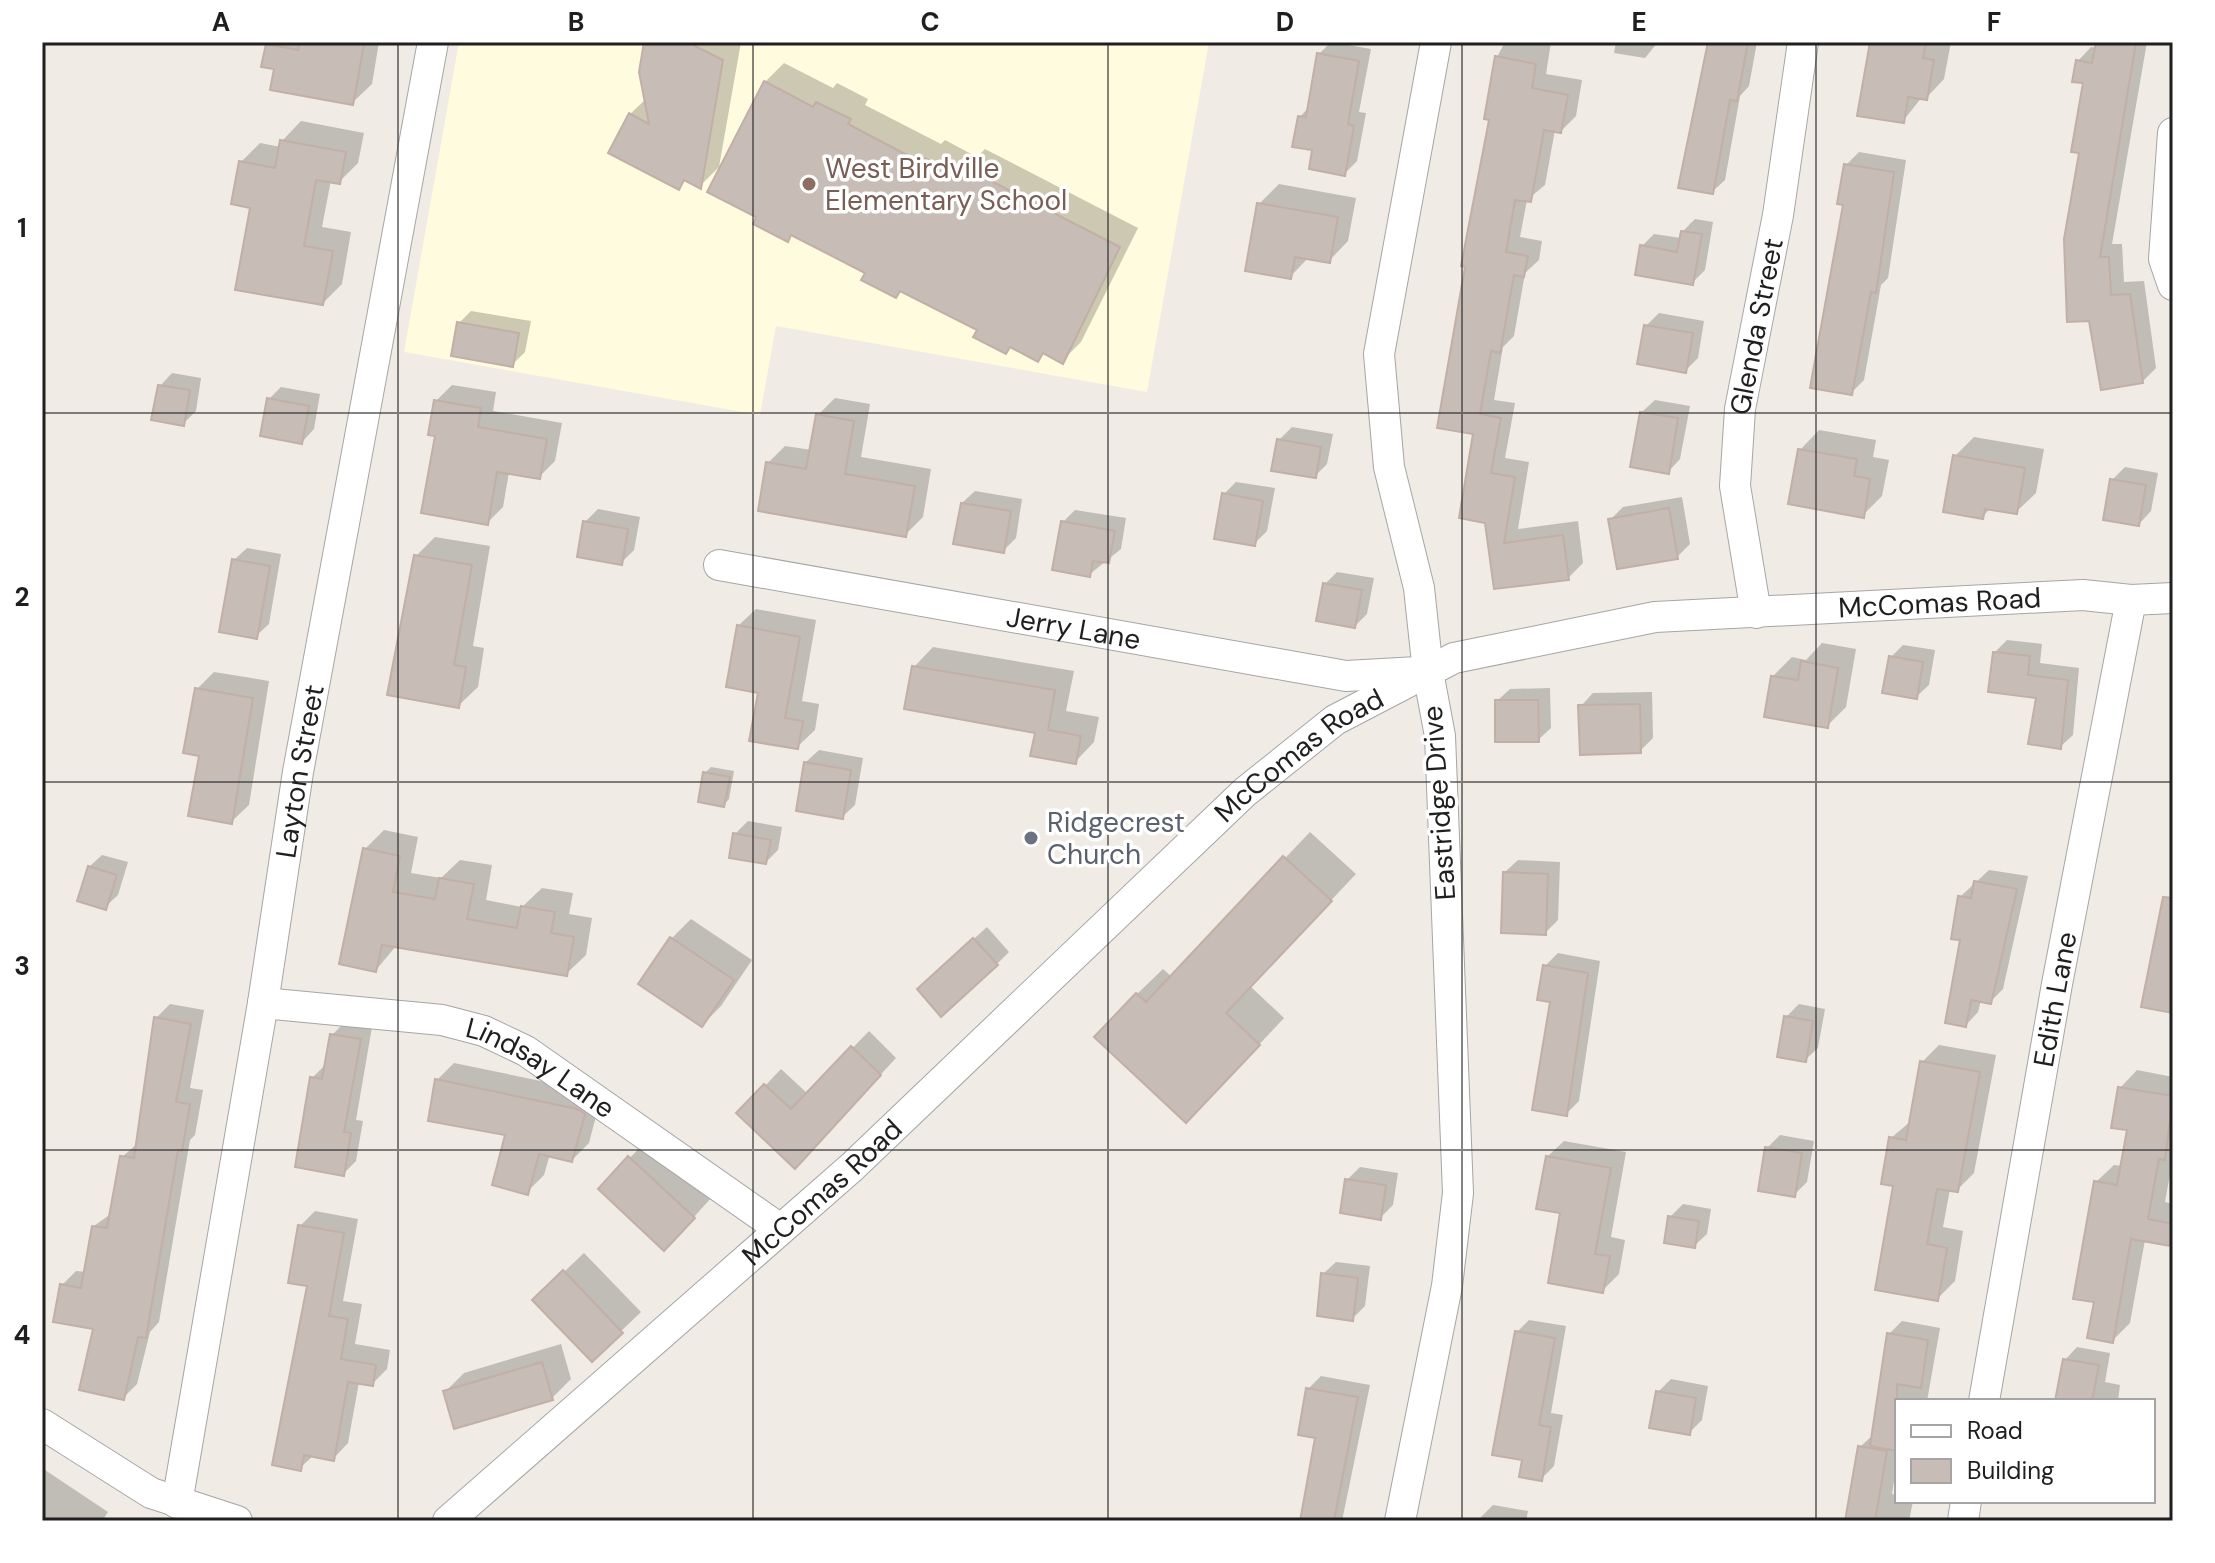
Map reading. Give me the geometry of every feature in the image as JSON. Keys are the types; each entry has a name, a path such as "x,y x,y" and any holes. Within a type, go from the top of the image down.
{"street":[{"name":"Layton Street","path":"177,1503 263,1003 298,772 433,42"},
{"name":"Eastridge Drive","path":"1400,1521 1447,1286 1458,1193 1440,736 1428,672 1419,588 1389,467 1379,354 1436,42"},
{"name":"Glenda Street","path":"1756,613 1735,486 1740,409 1778,215 1803,42"},
{"path":"2173,133 2164,259 2173,285"},
{"name":"Jerry Lane","path":"719,565 1346,676 1428,672"},
{"name":"McComas Road","path":"448,1521 852,1167 1245,792 1335,720 1454,658 1655,617 2083,595 2131,600 2172,590"},
{"name":"Edith Lane","path":"1984,1399 2057,984 2131,600"},
{"name":"Lindsay Lane","path":"263,1003 442,1020 484,1031 526,1051 780,1229"},
{"path":"42,1424 151,1493 237,1521"}],"shaded area":[{"name":"West Birdville Elementary School","path":"459,42 1209,42 1147,392 776,326 760,415 404,352"}],"building":[{"path":"300,42 364,44 353,105 270,90 274,69 261,67 266,44 298,50"},
{"path":"644,42 687,42 723,60 701,189 684,180 679,190 608,153 629,113 649,124 639,72"},
{"path":"1708,42 1748,42 1737,101 1730,100 1713,194 1678,188"},
{"path":"1870,42 1926,42 1923,58 1934,60 1927,100 1908,97 1904,123 1857,116"},
{"path":"2096,42 2136,42 2100,257 2109,257 2111,295 2130,294 2143,383 2101,390 2089,321 2067,322 2064,239 2079,153 2071,152 2083,83 2072,82 2076,60 2092,63"},
{"path":"1317,53 1359,61 1348,124 1354,126 1345,176 1309,169 1312,150 1292,147 1298,116 1306,117"},
{"path":"1495,56 1536,64 1532,88 1568,95 1561,133 1544,130 1531,202 1515,200 1506,252 1528,256 1524,277 1514,275 1500,353 1491,351 1480,414 1501,418 1491,473 1515,477 1504,543 1563,535 1569,580 1494,589 1485,523 1459,518 1473,434 1437,428 1465,267 1461,266 1489,120 1484,119"},
{"path":"764,81 813,107 816,102 851,119 848,124 922,163 924,158 959,176 964,167 1120,247 1063,364 1043,353 1038,362 1010,347 1006,354 973,337 977,330 900,291 896,298 861,280 865,273 791,235 788,242 753,224 756,217 707,192"},
{"path":"280,140 346,152 340,184 316,180 304,246 333,251 323,305 235,290 250,208 231,204 239,161 275,168"},
{"path":"1844,164 1894,172 1876,293 1871,292 1852,395 1810,388 1843,205 1837,204"},
{"path":"1257,203 1338,217 1330,263 1295,257 1291,279 1245,271"},
{"path":"1681,231 1702,234 1693,285 1635,275 1640,245 1677,252"},
{"path":"457,322 519,333 513,367 451,356"},
{"path":"1644,325 1693,333 1686,373 1637,364"},
{"path":"158,385 190,390 184,426 151,420"},
{"path":"267,398 309,406 302,444 260,436"},
{"path":"434,400 481,408 478,427 547,439 540,479 497,472 488,525 421,513 435,436 428,435"},
{"path":"1640,412 1678,418 1669,474 1630,467"},
{"path":"816,414 854,421 845,474 915,486 906,537 758,511 766,462 806,469"},
{"path":"1277,439 1321,447 1316,478 1271,471"},
{"path":"1798,449 1857,459 1854,476 1870,479 1864,518 1788,504"},
{"path":"1953,455 2025,468 2017,514 1985,509 1983,519 1943,512"},
{"path":"2110,479 2146,485 2139,526 2103,520"},
{"path":"1222,493 1263,501 1255,546 1214,539"},
{"path":"961,503 1011,511 1004,553 953,544"},
{"path":"1669,508 1678,559 1617,569 1608,519"},
{"path":"583,521 628,529 622,565 577,557"},
{"path":"1061,521 1115,531 1109,563 1093,561 1090,577 1052,570"},
{"path":"414,555 472,565 454,665 466,667 459,708 387,695"},
{"path":"232,559 270,566 257,639 219,632"},
{"path":"1323,583 1362,590 1355,628 1316,621"},
{"path":"737,625 800,637 785,718 803,721 798,749 749,741 758,693 726,687"},
{"path":"1993,652 2030,656 2028,675 2068,680 2061,749 2028,744 2036,698 1988,692"},
{"path":"1889,656 1923,662 1917,699 1882,693"},
{"path":"1801,661 1838,668 1828,728 1764,717 1771,676 1798,680"},
{"path":"912,666 1055,690 1048,730 1081,736 1076,764 1030,756 1035,733 904,709"},
{"path":"195,688 253,698 232,824 188,816 199,756 183,753"},
{"path":"1495,700 1538,700 1539,742 1495,742"},
{"path":"1640,704 1641,753 1580,755 1578,705"},
{"path":"804,762 851,770 843,819 796,811"},
{"path":"703,772 730,777 724,807 698,802"},
{"path":"733,833 771,840 766,864 729,858"},
{"path":"363,848 400,856 393,892 435,899 439,878 474,884 467,919 517,928 521,906 555,912 551,933 574,937 567,976 382,945 376,972 339,964"},
{"path":"1283,856 1332,901 1226,1013 1260,1045 1186,1123 1094,1037 1136,993 1146,1002"},
{"path":"88,866 117,875 106,910 77,901"},
{"path":"1503,872 1548,874 1546,935 1501,933"},
{"path":"1974,881 2017,889 1991,1004 1971,1000 1966,1027 1945,1023 1960,940 1951,939 1958,896 1971,898"},
{"path":"2163,897 2173,898 2173,1013 2141,1007"},
{"path":"670,937 734,980 702,1027 638,984"},
{"path":"973,938 998,965 941,1017 917,989"},
{"path":"1543,965 1588,973 1567,1116 1532,1110 1550,1002 1537,1000"},
{"path":"1784,1016 1813,1021 1806,1062 1777,1057"},
{"path":"154,1017 191,1024 176,1102 190,1104 182,1151 178,1150 146,1338 138,1337 124,1400 79,1390 93,1329 53,1322 60,1284 81,1288 92,1226 107,1228 120,1156 134,1158"},
{"path":"330,1034 361,1039 344,1132 351,1133 344,1176 295,1167 310,1077 322,1079"},
{"path":"851,1046 881,1075 795,1169 736,1113 764,1084 791,1109"},
{"path":"1920,1061 1980,1072 1958,1192 1937,1189 1927,1244 1947,1248 1938,1301 1875,1290 1893,1186 1881,1184 1889,1137 1906,1140"},
{"path":"435,1079 577,1109 585,1114 572,1162 539,1154 528,1195 492,1185 505,1135 428,1121"},
{"path":"2118,1087 2173,1096 2165,1160 2159,1159 2148,1219 2173,1224 2173,1233 2171,1246 2131,1239 2113,1343 2087,1338 2094,1302 2073,1299 2094,1181 2117,1185 2127,1130 2111,1128"},
{"path":"1765,1147 1802,1153 1795,1197 1758,1191"},
{"path":"628,1156 695,1218 664,1251 598,1189"},
{"path":"1546,1156 1611,1168 1595,1254 1610,1256 1603,1293 1548,1283 1560,1213 1536,1209"},
{"path":"1345,1179 1386,1185 1381,1220 1340,1213"},
{"path":"1668,1216 1699,1221 1695,1248 1664,1243"},
{"path":"298,1225 344,1233 329,1316 348,1319 341,1359 376,1365 373,1386 348,1382 334,1461 304,1455 301,1471 272,1465 307,1286 288,1283"},
{"path":"563,1270 623,1333 592,1362 532,1300"},
{"path":"1321,1273 1358,1278 1353,1321 1317,1316"},
{"path":"1515,1331 1555,1338 1539,1425 1551,1427 1542,1481 1519,1477 1522,1460 1492,1455"},
{"path":"1887,1333 1928,1340 1921,1388 1897,1384 1895,1451 1870,1446"},
{"path":"2063,1359 2099,1365 2092,1399 2055,1399"},
{"path":"542,1362 553,1400 454,1429 443,1391"},
{"path":"1306,1388 1358,1397 1334,1521 1300,1521 1315,1438 1298,1435"},
{"path":"1656,1391 1696,1398 1690,1435 1649,1428"},
{"path":"1858,1446 1887,1451 1875,1521 1845,1521"}],"place":[{"name":"West Birdville Elementary School","path":"809,184"},
{"name":"Ridgecrest Church","path":"1031,838"}]}
